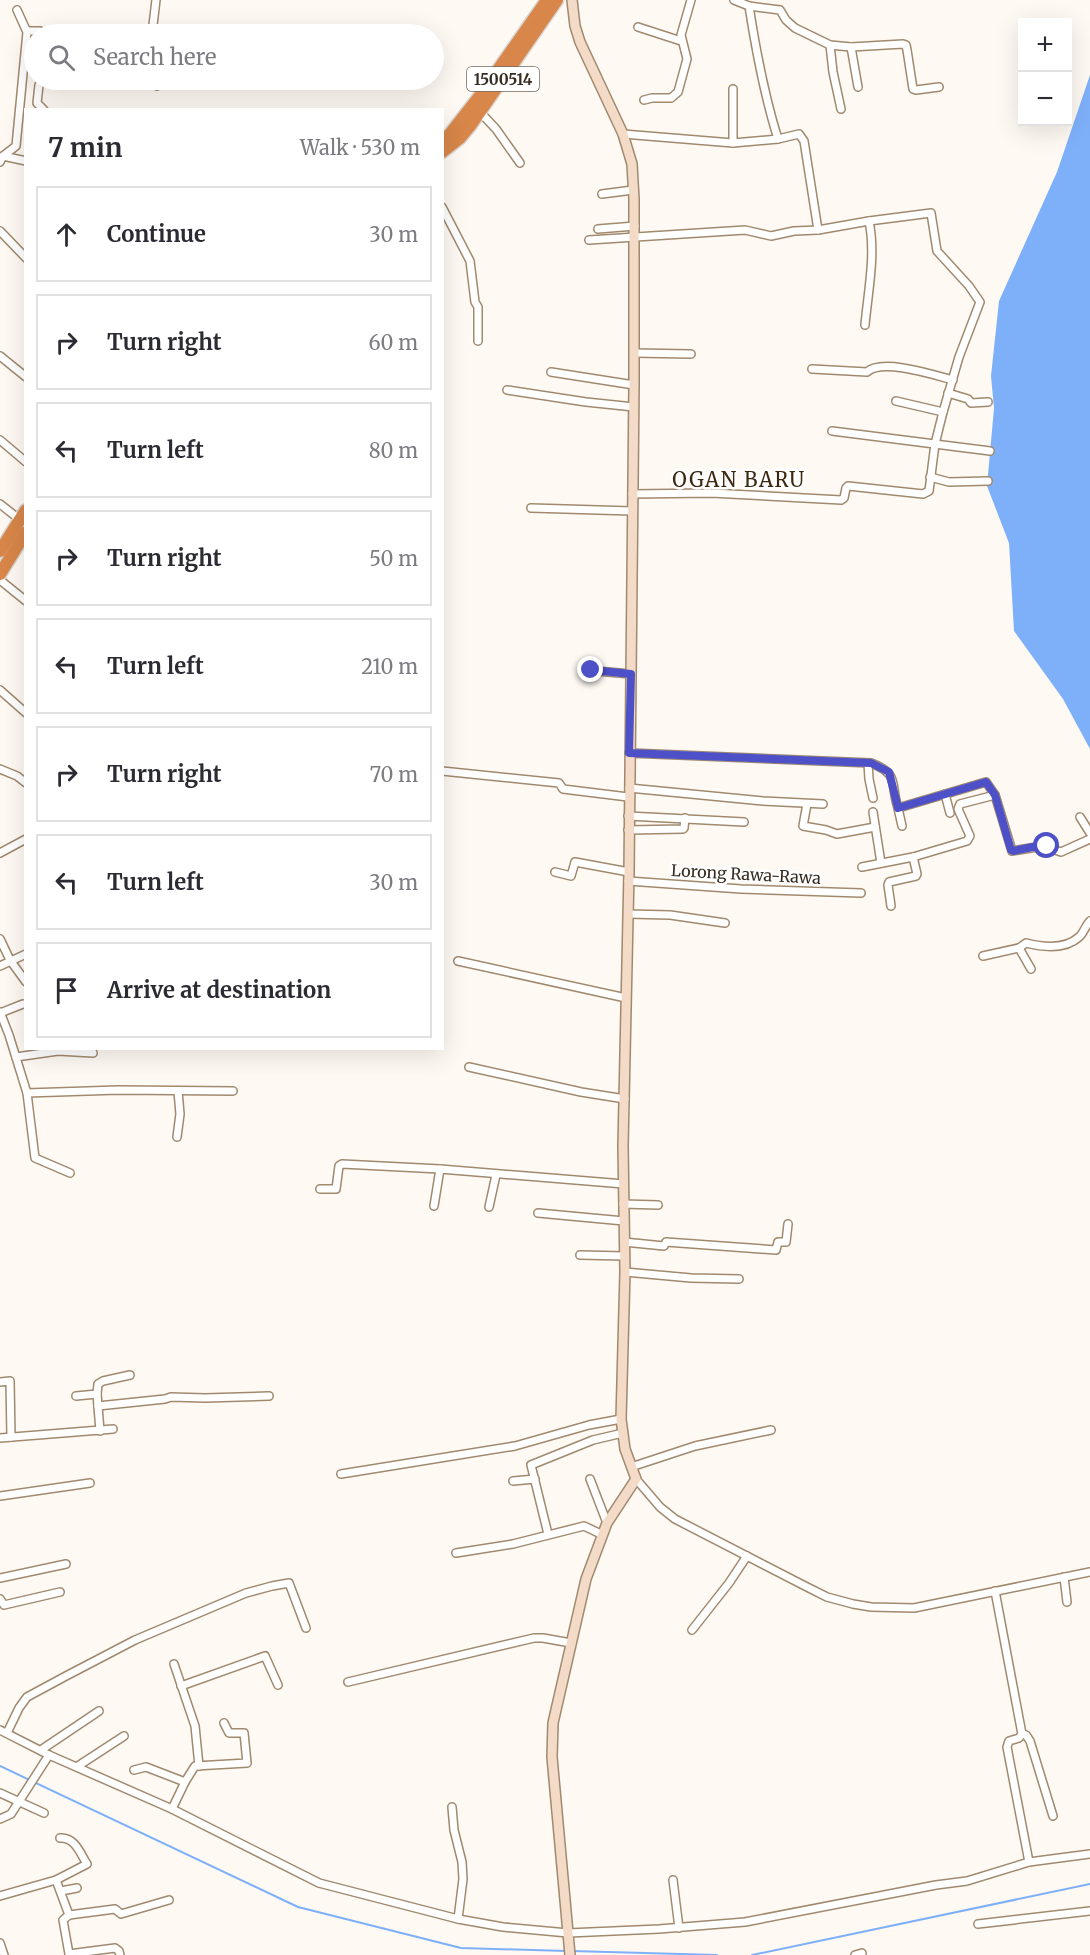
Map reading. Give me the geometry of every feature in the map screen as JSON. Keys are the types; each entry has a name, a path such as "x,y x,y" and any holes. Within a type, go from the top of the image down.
{"highway":[{"name":"1500514","path":"444,138 479,97 547,0"},
{"name":"1500514","path":"444,150 460,138 480,112 556,0"},
{"path":"0,551 22,515"},
{"path":"0,573 24,535"}],"street":[{"path":"153,24 156,0"},
{"path":"572,0 575,26 580,42 623,134 632,164 635,238 629,876 623,1146 625,1272 621,1419 625,1449 636,1479 660,1507 675,1519 827,1597 853,1604 914,1608 1090,1572"},
{"path":"644,100 671,98 678,92 687,59 681,35 691,0"},
{"path":"734,0 748,6 780,10 795,28 830,45 906,45 913,89 939,87"},
{"path":"748,6 759,68 778,139"},
{"path":"18,10 24,24"},
{"path":"638,27 681,41"},
{"path":"830,45 841,109"},
{"path":"851,46 858,87"},
{"path":"1,159 16,146 24,62"},
{"path":"733,89 733,143"},
{"path":"39,90 38,103 42,108"},
{"path":"480,112 496,129 520,162"},
{"path":"623,134 733,143 778,139 799,134 802,136 818,230"},
{"path":"1,159 24,161"},
{"path":"602,194 633,190"},
{"path":"444,211 470,261 475,302 478,307 478,340"},
{"path":"589,240 745,230 771,236 931,213 937,251 978,299 979,307 959,357 943,412 929,491 923,494 848,486 841,500 711,493 632,494"},
{"path":"865,325 871,268 872,240 869,221"},
{"path":"598,230 634,226"},
{"path":"0,231 24,256"},
{"path":"634,354 691,354"},
{"path":"0,356 24,375"},
{"path":"812,369 867,372 872,367 890,366 953,380"},
{"path":"551,372 634,380"},
{"path":"507,390 585,402 634,406"},
{"path":"948,393 968,399 971,403 988,402"},
{"path":"896,401 943,412"},
{"path":"832,431 990,451"},
{"path":"0,440 24,460"},
{"path":"930,477 949,482 988,481"},
{"path":"0,504 22,515"},
{"path":"531,508 632,511"},
{"path":"0,580 24,599"},
{"path":"585,670 631,674"},
{"path":"0,690 24,711"},
{"path":"629,753 868,763 882,767 889,772 902,826"},
{"path":"868,763 873,798"},
{"path":"0,769 24,781"},
{"path":"444,771 559,783 563,789 823,804"},
{"path":"898,808 986,782 995,795 1012,851 1043,846 1061,852 1090,839"},
{"path":"945,794 950,813"},
{"path":"862,867 913,857 967,841 970,836 958,809 960,804 995,795"},
{"path":"807,804 803,826 837,834 874,827"},
{"path":"873,813 881,863"},
{"path":"628,816 744,822"},
{"path":"1080,817 1090,833"},
{"path":"628,830 683,829 685,818"},
{"path":"0,853 24,840"},
{"path":"891,906 889,882 916,876 913,857"},
{"name":"Lorong Rawa-Rawa","path":"555,873 571,876 575,862 629,876 741,888 861,893"},
{"path":"628,914 670,915 725,923"},
{"path":"983,956 1018,948 1026,943 1043,947 1070,943 1078,938 1090,921"},
{"path":"0,939 10,960 24,979"},
{"path":"1018,948 1032,969"},
{"path":"0,966 24,955"},
{"path":"458,961 626,998"},
{"path":"23,1004 0,1012 27,1093 34,1158 70,1173"},
{"path":"16,1057 58,1051 93,1053"},
{"path":"469,1067 581,1092 625,1099"},
{"path":"27,1093 83,1090 233,1090"},
{"path":"177,1137 180,1114 178,1090"},
{"path":"320,1189 336,1189 339,1166 342,1164 440,1169 624,1184"},
{"path":"434,1206 440,1169"},
{"path":"489,1207 496,1174"},
{"path":"623,1204 658,1205"},
{"path":"538,1213 624,1221"},
{"path":"624,1242 664,1246 666,1242 776,1250 778,1241 786,1242 788,1224"},
{"path":"580,1255 624,1256"},
{"path":"625,1272 691,1281 739,1279"},
{"path":"100,1431 97,1394 100,1382 130,1375"},
{"path":"0,1382 10,1381 11,1437"},
{"path":"76,1396 97,1394"},
{"path":"98,1406 171,1397 269,1396"},
{"path":"341,1474 516,1446 589,1425 621,1419"},
{"path":"0,1438 113,1429"},
{"path":"631,1467 695,1446 771,1430"},
{"path":"548,1534 531,1465 593,1440 623,1433"},
{"path":"513,1481 535,1479"},
{"path":"590,1479 607,1524"},
{"path":"570,1955 552,1756 553,1723 585,1579 607,1524 636,1479"},
{"path":"0,1496 90,1483"},
{"path":"456,1553 513,1544 584,1526 603,1535"},
{"path":"692,1630 747,1556"},
{"path":"0,1578 66,1564"},
{"path":"1064,1577 1067,1602"},
{"path":"306,1629 290,1584 246,1593 135,1640 27,1697 4,1732 49,1755 172,1809 319,1883 458,1919 568,1937 745,1922 967,1881 1029,1862 1090,1854"},
{"path":"995,1591 1022,1734"},
{"path":"0,1599 4,1605 60,1592"},
{"path":"348,1682 534,1638 571,1643"},
{"path":"182,1686 265,1656 278,1686"},
{"path":"174,1664 195,1726 199,1766"},
{"path":"41,1750 99,1711"},
{"path":"172,1809 193,1768 247,1763 244,1733 229,1733 224,1723"},
{"path":"1022,1734 1026,1735 1030,1741 1053,1816"},
{"path":"1022,1734 1019,1738 1009,1741 1007,1747 1029,1862"},
{"path":"78,1766 124,1736"},
{"path":"0,1819 10,1814 21,1800 49,1755"},
{"path":"135,1770 146,1767 184,1782"},
{"path":"0,1793 21,1800 44,1813"},
{"path":"452,1807 463,1879 458,1919"},
{"path":"0,1896 56,1880 87,1864 73,1841 66,1837 60,1838"},
{"path":"56,1880 69,1915"},
{"path":"673,1880 679,1928"},
{"path":"61,1891 77,1888"},
{"path":"120,1955 115,1948 66,1955 64,1917 115,1909 121,1914 169,1899"},
{"path":"978,1924 1090,1911"},
{"path":"0,1942 4,1955"}],"water":[{"path":"1090,75 1090,749 1063,699 1014,631 1009,543 987,486 994,408 991,376 999,301 1057,172"}],"waterway":[{"path":"0,1766 298,1907 461,1948 566,1951"},
{"path":"752,1955 1090,1884"},
{"path":"572,1951 717,1955"}],"district":[{"name":"OGAN BARU","path":"739,479"}],"route":[{"path":"591,670 631,674 629,753 871,763 889,772 898,808 986,782 995,795 1011,850 1047,846"}]}
